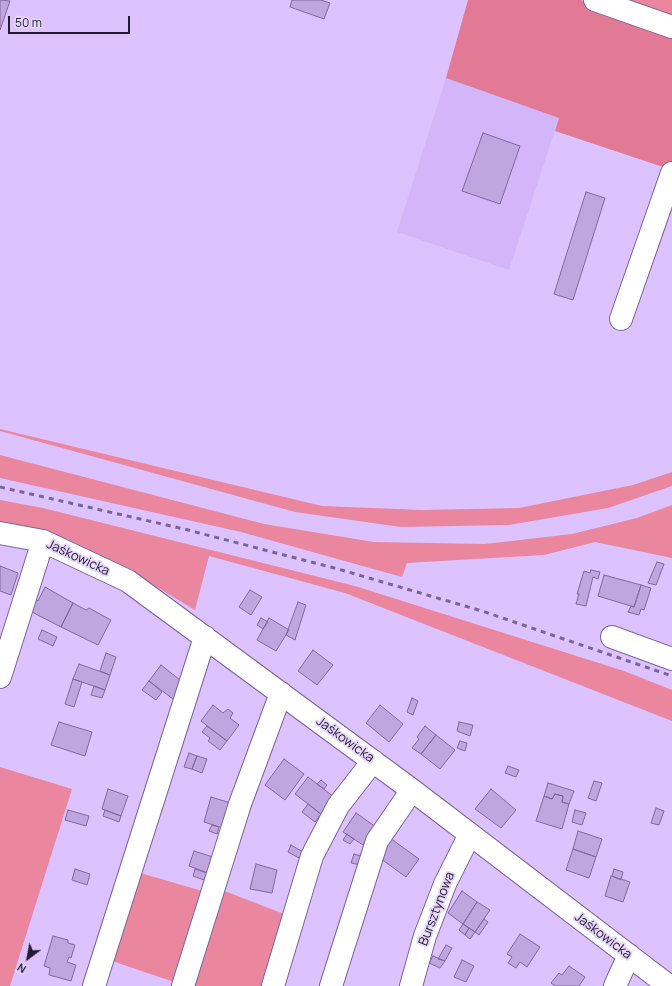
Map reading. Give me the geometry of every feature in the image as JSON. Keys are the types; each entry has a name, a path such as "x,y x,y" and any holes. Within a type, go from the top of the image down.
{"street":[{"path":"595,0 672,27"},
{"path":"621,319 672,173"},
{"name":"Jaśkowicka","path":"0,533 43,541 128,581 412,790 669,986"},
{"path":"0,677 43,541"},
{"path":"94,986 205,637"},
{"path":"612,637 672,659"},
{"path":"183,986 240,804 281,693"},
{"path":"273,986 312,856 338,806 373,761"},
{"path":"331,986 377,841 412,790"},
{"name":"Bursztynowa","path":"411,986 426,936 445,884 470,834"},
{"path":"615,986 629,955"}],"shaded area":[{"path":"468,0 581,0 630,17 672,36 672,170 555,131 559,118 446,78"},
{"path":"615,0 672,0 672,20"},
{"path":"446,78 559,118 509,270 397,232"},
{"path":"0,429 322,506 422,510 519,508 633,485 672,472 672,486 608,508 509,525 401,527 295,512 0,431"},
{"path":"0,455 264,524 374,542 485,544 572,534 637,518 672,505 672,558 595,542 544,555 407,563 402,577 241,532 0,478"},
{"path":"0,500 43,508 355,586 624,671 672,690 672,721 345,593 209,556 195,610 135,574 0,526"},
{"path":"0,767 72,789 10,986 0,986"},
{"path":"137,872 209,893 222,890 289,916 267,986 186,986 106,959"}],"building":[{"path":"0,0 10,1 0,30"},
{"path":"292,0 321,0 330,3 324,19 290,7"},
{"path":"483,133 520,146 500,204 462,191"},
{"path":"586,192 605,198 573,300 554,294"},
{"path":"657,562 664,564 656,585 648,583"},
{"path":"0,566 18,573 11,595 0,591"},
{"path":"591,570 600,572 598,579 593,577 586,606 576,604 579,594 577,594 584,571 590,573"},
{"path":"604,575 641,585 634,607 598,596"},
{"path":"641,585 651,588 644,610 641,609 639,615 628,612 631,606 634,607"},
{"path":"45,587 73,603 61,627 32,612 33,598 38,601"},
{"path":"250,590 262,597 251,615 239,607"},
{"path":"298,602 306,605 295,640 286,635"},
{"path":"73,603 86,610 89,608 111,620 98,645 61,627"},
{"path":"261,618 268,622 263,629 257,625"},
{"path":"269,618 289,630 276,651 257,640"},
{"path":"42,630 57,637 53,646 38,639"},
{"path":"313,650 333,665 317,685 298,671"},
{"path":"106,653 116,657 110,675 100,671"},
{"path":"79,664 110,675 105,690 73,679"},
{"path":"161,665 185,684 173,699 149,681"},
{"path":"73,679 82,682 74,707 65,704"},
{"path":"149,681 162,692 156,700 142,690"},
{"path":"94,686 105,690 102,698 91,695"},
{"path":"412,698 418,701 413,715 407,712"},
{"path":"213,705 223,713 228,709 233,713 230,718 239,725 227,741 201,721"},
{"path":"380,705 403,724 389,742 366,723"},
{"path":"59,722 92,732 85,756 51,745"},
{"path":"459,722 473,725 470,736 457,731"},
{"path":"207,726 227,741 220,750 208,741 210,738 202,732"},
{"path":"425,726 436,735 421,754 412,748 419,739 417,737"},
{"path":"436,735 455,750 440,769 421,754"},
{"path":"460,741 467,743 465,751 457,748"},
{"path":"189,753 197,756 192,769 184,767"},
{"path":"197,756 207,759 202,773 192,769"},
{"path":"284,759 304,774 285,800 265,785"},
{"path":"508,766 519,770 516,777 505,773"},
{"path":"308,777 334,797 321,814 295,794"},
{"path":"321,780 327,785 324,789 317,784"},
{"path":"594,781 602,783 596,801 588,798"},
{"path":"548,783 574,791 569,804 562,802 563,796 555,794 552,799 544,796"},
{"path":"108,789 128,796 121,816 102,809"},
{"path":"491,789 516,810 501,828 475,809"},
{"path":"555,794 563,796 562,802 569,804 562,829 536,821 544,796 552,799"},
{"path":"211,797 234,804 226,829 204,822"},
{"path":"308,804 321,814 315,822 302,812"},
{"path":"656,808 664,811 659,825 651,823"},
{"path":"68,810 89,816 86,826 65,820"},
{"path":"105,810 121,816 119,822 103,816"},
{"path":"575,810 586,813 582,825 572,822"},
{"path":"356,813 376,827 363,845 343,832"},
{"path":"212,825 219,827 217,834 209,831"},
{"path":"578,831 602,839 596,857 573,849"},
{"path":"347,834 354,839 350,844 343,840"},
{"path":"390,838 419,859 406,877 377,856"},
{"path":"291,845 303,852 299,858 288,852"},
{"path":"573,849 596,857 589,878 566,870"},
{"path":"194,851 213,857 208,873 189,866"},
{"path":"354,854 368,858 365,866 351,863"},
{"path":"256,864 277,870 272,893 250,889"},
{"path":"75,869 90,874 87,885 72,880"},
{"path":"195,869 207,873 204,880 193,876"},
{"path":"614,869 623,872 621,880 612,876"},
{"path":"611,876 630,882 623,902 605,896"},
{"path":"462,891 477,902 463,924 448,913"},
{"path":"477,902 490,910 475,932 463,924"},
{"path":"484,919 488,922 479,935 475,932"},
{"path":"463,924 469,928 465,935 459,930"},
{"path":"469,928 475,932 470,939 465,935"},
{"path":"520,934 540,947 527,967 520,962 516,968 508,963 512,957 507,954"},
{"path":"53,936 68,940 68,943 75,945 71,958 69,957 67,962 76,965 71,981 49,975 50,968 44,966"},
{"path":"446,945 452,948 445,961 438,959"},
{"path":"433,956 445,961 440,968 429,963"},
{"path":"462,960 474,966 466,982 454,977"},
{"path":"569,966 585,977 579,986 555,986 551,983 559,973 562,975"}],"railway":[{"path":"0,487 184,529 338,569 482,611 672,676"}]}
